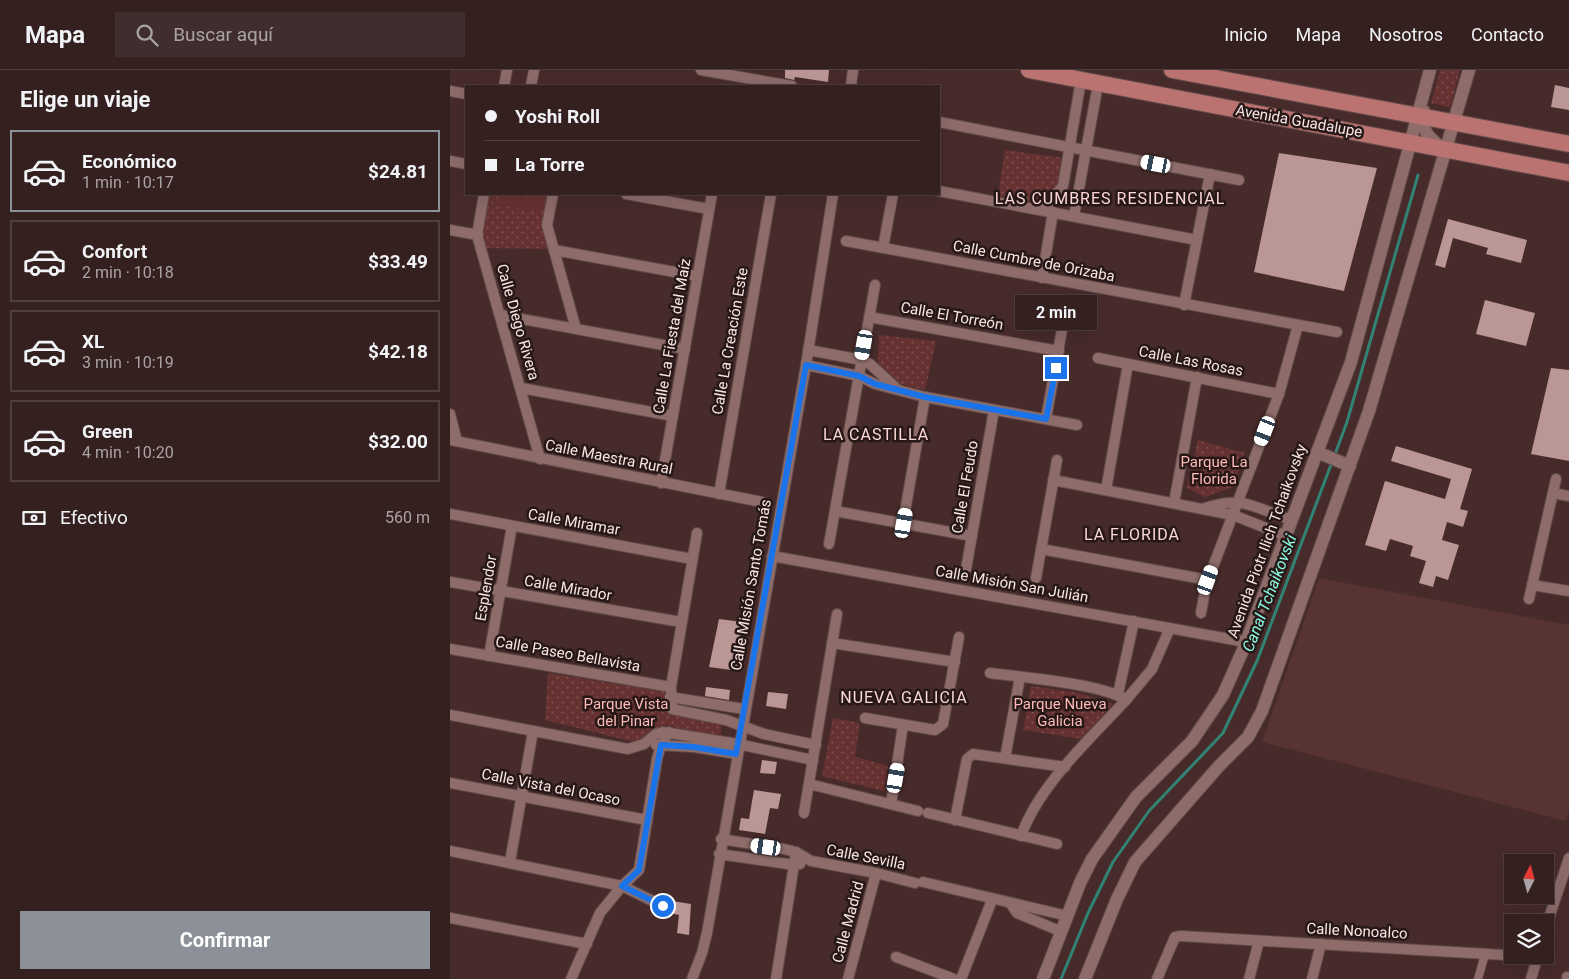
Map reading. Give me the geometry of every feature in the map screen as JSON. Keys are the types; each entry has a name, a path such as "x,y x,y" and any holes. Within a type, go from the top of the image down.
{"main road":[{"name":"Avenida Guadalupe","path":"1028,70 1411,141 1569,173"},
{"name":"Avenida Guadalupe","path":"1182,71 1569,144"}],"street":[{"path":"504,85 506,70"},
{"path":"531,85 534,70"},
{"path":"701,70 786,85"},
{"path":"851,85 853,70"},
{"path":"1085,979 1117,899 1135,862 1219,766 1248,737 1262,711 1344,464 1369,411 1444,148 1454,123 1469,70"},
{"name":"Avenida Piotr Ilich Tchaikovsky","path":"1043,979 1080,883 1104,840 1136,797 1192,741 1223,695 1246,642 1292,520 1321,454 1351,362 1411,141 1420,117 1430,73"},
{"path":"1042,210 1063,186 1081,80"},
{"path":"1074,216 1084,150 1088,141 1098,84"},
{"path":"450,91 465,94"},
{"path":"1420,117 1427,137 1444,148"},
{"path":"940,122 1239,180"},
{"path":"450,161 465,164"},
{"path":"1184,305 1210,174"},
{"path":"1063,186 1078,189"},
{"path":"940,190 1197,240"},
{"name":"Calle Diego Rivera","path":"484,195 478,235 540,459"},
{"path":"553,195 547,225 576,329"},
{"path":"632,195 709,209"},
{"name":"Calle La Fiesta del Maíz","path":"661,483 712,195"},
{"name":"Calle La Creación Este","path":"719,494 771,195"},
{"name":"Calle Misión Santo Tomás","path":"692,979 702,953 806,365 833,195"},
{"path":"883,248 893,195"},
{"path":"1042,278 1053,212"},
{"path":"450,230 478,235"},
{"name":"Calle Cumbre de Orizaba","path":"846,241 1338,332"},
{"path":"554,250 697,276"},
{"path":"829,544 875,285"},
{"path":"500,315 685,349"},
{"name":"Calle El Torreón","path":"869,316 1058,351"},
{"path":"1046,419 1064,318"},
{"path":"1201,613 1208,580 1279,394 1298,325"},
{"path":"808,350 862,360 874,366 897,389"},
{"name":"Calle Las Rosas","path":"1098,358 1279,394"},
{"path":"1106,490 1128,364"},
{"path":"806,365 859,376 875,384 925,397 1077,425"},
{"path":"1174,504 1197,377"},
{"path":"521,388 673,416"},
{"path":"904,523 925,397"},
{"name":"Calle El Feudo","path":"966,569 994,410"},
{"path":"450,414 454,441"},
{"name":"Calle Maestra Rural","path":"454,441 762,502"},
{"path":"1321,454 1344,464"},
{"path":"1036,578 1057,460"},
{"path":"1528,599 1556,479"},
{"path":"1053,480 1233,515 1286,536"},
{"path":"1553,492 1569,496"},
{"path":"1204,509 1222,502 1238,501 1292,520"},
{"path":"835,511 972,536"},
{"name":"Calle Miramar","path":"450,514 692,558"},
{"name":"Esplendor","path":"489,656 512,526"},
{"path":"697,533 670,692 672,709 726,720 764,734 816,745"},
{"path":"1041,549 1208,580"},
{"name":"Calle Misión San Julián","path":"772,556 1246,642"},
{"name":"Calle Mirador","path":"450,582 681,622"},
{"path":"1532,584 1569,591"},
{"path":"804,813 837,614"},
{"path":"1122,697 1134,621"},
{"path":"1021,836 1038,803 1064,767 1122,697 1152,669 1170,628"},
{"path":"865,718 934,730 940,728 943,724 959,637"},
{"path":"832,643 955,662"},
{"name":"Calle Paseo Bellavista","path":"450,649 670,692 744,709"},
{"path":"990,673 1122,697"},
{"path":"1005,758 1020,677"},
{"path":"450,715 628,749 644,744 738,749"},
{"path":"891,804 903,725"},
{"path":"510,862 533,731"},
{"path":"644,744 656,734 669,732 738,749 813,760"},
{"path":"571,979 600,914 622,886 639,870 661,745 669,732"},
{"path":"955,820 967,759 973,754 1064,767"},
{"name":"Calle Vista del Ocaso","path":"450,783 647,820"},
{"path":"809,784 1057,844"},
{"name":"Calle Sevilla","path":"722,839 796,852 811,861 876,872 992,900 1012,904 1020,903 1068,916"},
{"path":"450,851 622,886 663,906"},
{"path":"776,979 796,852"},
{"name":"Calle Sevilla","path":"719,854 794,865 811,861"},
{"path":"1550,914 1569,858"},
{"name":"Calle Madrid","path":"848,979 876,872"},
{"path":"961,979 992,900"},
{"name":"Calle Sevilla","path":"1012,904 1018,913 1062,932"},
{"path":"450,918 587,944"},
{"name":"Calle Nonoalco","path":"1157,979 1174,937 1259,940 1504,955"},
{"path":"1249,979 1259,940"},
{"path":"1312,979 1322,944"},
{"path":"1478,979 1485,954"},
{"path":"896,957 954,979"},
{"path":"1531,979 1535,964"}],"shaded area":[{"path":"1319,578 1569,625 1569,810 1566,821 1262,742"}],"green space":[{"path":"1440,70 1460,70 1450,107 1431,103"},
{"path":"1005,150 1064,158 1061,185 1041,205 998,196"},
{"path":"488,195 550,195 551,249 485,248 481,236"},
{"path":"501,195 524,195 522,209 499,205"},
{"path":"528,195 551,195 547,212 525,210"},
{"path":"879,335 936,341 925,390 900,384 878,364"},
{"name":"Parque La Florida","path":"1198,440 1245,453 1233,487 1205,497 1187,488"},
{"name":"Parque Vista del Pinar","path":"548,673 668,692 669,703 722,723 720,739 666,725 651,730 642,739 634,742 545,720"},
{"name":"Parque Nueva Galicia","path":"1031,686 1079,693 1113,704 1082,739 1023,730"},
{"path":"833,718 860,723 855,757 888,766 884,791 822,776"}],"building":[{"path":"785,70 829,70 828,82 795,77 794,80 785,78"},
{"path":"1555,85 1569,88 1569,110 1551,107"},
{"path":"1279,153 1377,168 1344,291 1254,272"},
{"path":"1448,219 1527,240 1521,263 1486,254 1488,248 1453,238 1445,268 1435,265"},
{"path":"1485,300 1535,313 1526,346 1476,334"},
{"path":"1551,368 1569,370 1569,461 1531,454"},
{"path":"1396,446 1472,469 1460,509 1468,511 1463,527 1447,522 1442,540 1459,545 1448,580 1436,576 1433,587 1419,583 1426,561 1410,556 1413,546 1390,539 1386,551 1365,545 1385,481 1445,499 1451,479 1391,461"},
{"path":"719,619 742,622 738,649 742,650 739,671 709,667"},
{"path":"706,687 730,690 729,700 705,696"},
{"path":"768,692 788,694 786,709 766,706"},
{"path":"762,760 777,762 775,774 760,773"},
{"path":"754,790 781,794 778,809 770,808 765,834 739,830 741,818 749,819"},
{"path":"672,901 691,904 689,935 677,933 679,915 670,913"}],"waterway":[{"name":"Canal Tchaikovski","path":"1334,457 1347,422 1418,175"},
{"name":"Canal Tchaikovski","path":"1061,979 1088,913 1113,862 1149,811 1223,733 1257,661 1332,462"}],"district":[{"name":"LAS CUMBRES RESIDENCIAL","path":"1110,198"},
{"name":"LA CASTILLA","path":"876,434"},
{"name":"LA FLORIDA","path":"1132,534"},
{"name":"NUEVA GALICIA","path":"904,697"}],"route":[{"path":"663,906 622,886 639,870 657,759 661,745 694,747 736,754 806,365 859,376 875,384 925,397 1046,419 1056,368"}]}
